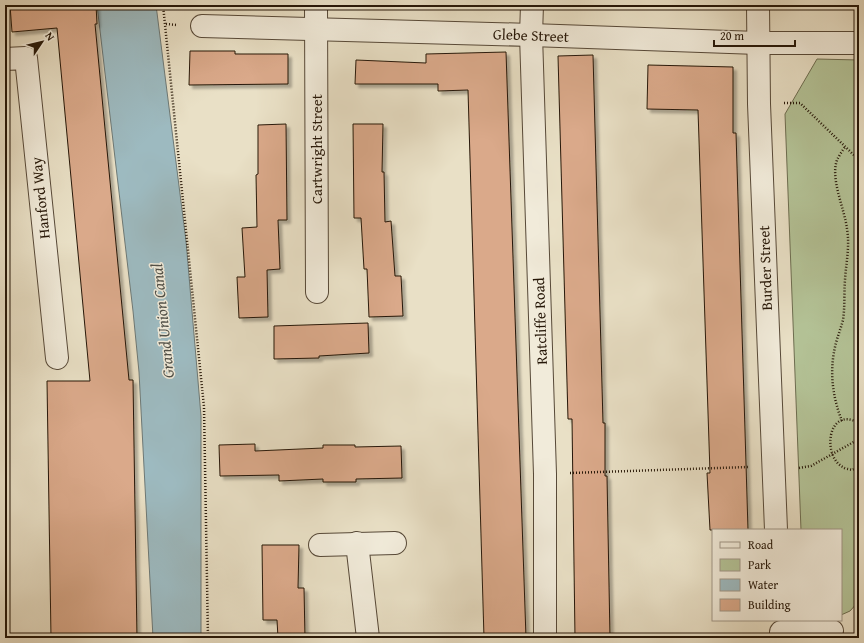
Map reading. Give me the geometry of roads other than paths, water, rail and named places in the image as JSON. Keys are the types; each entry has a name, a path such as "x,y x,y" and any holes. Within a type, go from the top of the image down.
{"street":[{"name":"Cartwright Street","path":"316,5 318,292"},
{"name":"Ratcliffe Road","path":"532,5 531,35 545,474 545,638"},
{"name":"Burder Street","path":"758,5 759,104 776,529"},
{"name":"Glebe Street","path":"202,26 758,43 859,43"},
{"name":"Hanford Way","path":"5,59 26,58 57,358"},
{"path":"357,543 368,638"},
{"path":"320,545 395,543"},
{"path":"781,630 832,631"}],"water":[{"name":"Grand Union Canal","path":"97,5 156,5 186,241 201,416 201,638 153,638 139,372"}]}
